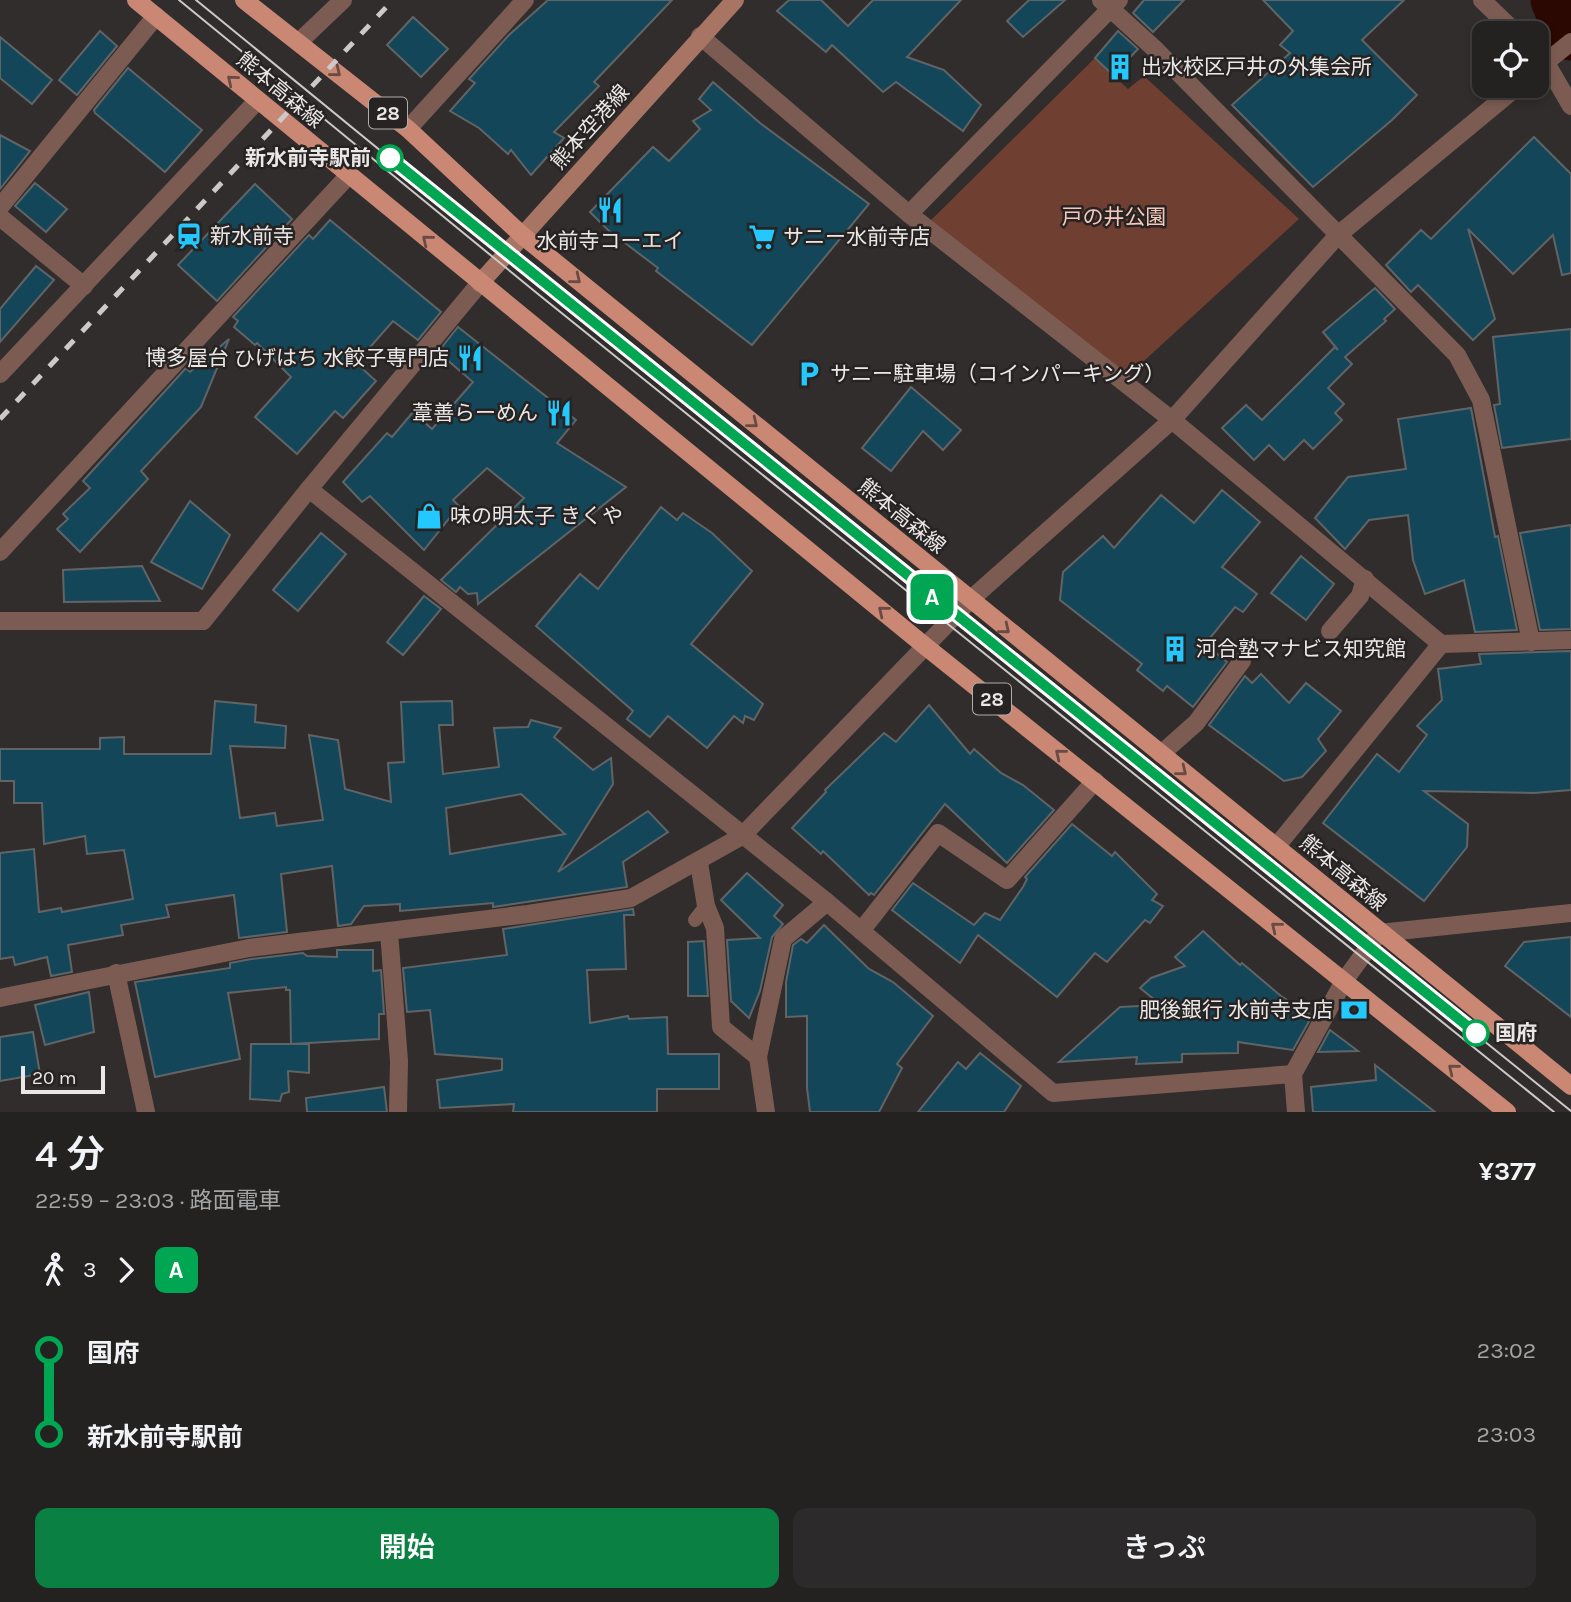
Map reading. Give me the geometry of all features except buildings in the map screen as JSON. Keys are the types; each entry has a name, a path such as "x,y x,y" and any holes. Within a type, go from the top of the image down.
{"main road":[{"name":"熊本高森線","path":"136,0 925,646 1507,1112"},
{"name":"熊本高森線","path":"244,0 408,129 523,236 1379,933 1571,1086"},
{"name":"熊本空港線","path":"480,283 735,0"}],"street":[{"path":"299,42 343,0"},
{"path":"408,129 525,0"},
{"path":"1482,0 1504,21"},
{"path":"909,214 1110,3 1457,355 1480,400 1531,642"},
{"path":"0,207 156,16"},
{"path":"700,36 909,214 1172,420 1441,644 1571,640"},
{"path":"1549,56 1571,42"},
{"path":"1549,75 1571,106"},
{"path":"0,998 250,948 389,932 631,898 699,863 742,836 970,600 1172,420 1338,235 1504,98"},
{"path":"0,374 257,100"},
{"path":"0,552 348,176"},
{"path":"0,217 84,286"},
{"path":"0,621 204,621 309,489 480,283"},
{"path":"309,489 827,902 1053,1093 1293,1074"},
{"path":"1331,631 1360,596 1365,579"},
{"path":"1276,847 1441,644"},
{"path":"1161,754 1196,723 1242,661"},
{"path":"861,931 938,833 1007,880 1095,781"},
{"path":"699,863 700,913 715,928 721,1027 758,1057"},
{"path":"766,1112 758,1057 783,939 827,902"},
{"path":"1296,1112 1293,1074 1344,981 1379,933 1571,913"},
{"path":"389,932 399,1061 398,1112"},
{"path":"116,973 146,1112"}],"green space":[{"name":"戸の井公園","path":"1095,58 1128,89 1144,76 1299,219 1122,381 925,226"}],"waterway":[{"path":"1556,0 1571,35"}],"tram line":[{"path":"179,0 538,294 1554,1112"},
{"path":"196,0 545,285 1571,1111"},
{"name":"A","path":"390,158 1095,729 1476,1033"}],"railway":[{"path":"0,419 393,0"}],"place":[{"name":"出水校区戸井の外集会所","path":"1120,67"},
{"name":"新水前寺駅前","path":"390,158"},
{"name":"水前寺コーエイ","path":"610,210"},
{"name":"新水前寺","path":"189,236"},
{"name":"サニー水前寺店","path":"762,237"},
{"name":"博多屋台 ひげはち 水餃子専門店","path":"470,358"},
{"name":"サニー駐車場（コインパーキング）","path":"809,374"},
{"name":"葦善らーめん","path":"559,413"},
{"name":"味の明太子 きくや","path":"429,516"},
{"name":"河合塾マナビス知究館","path":"1175,649"},
{"name":"肥後銀行 水前寺支店","path":"1354,1010"},
{"name":"国府","path":"1476,1033"}]}
